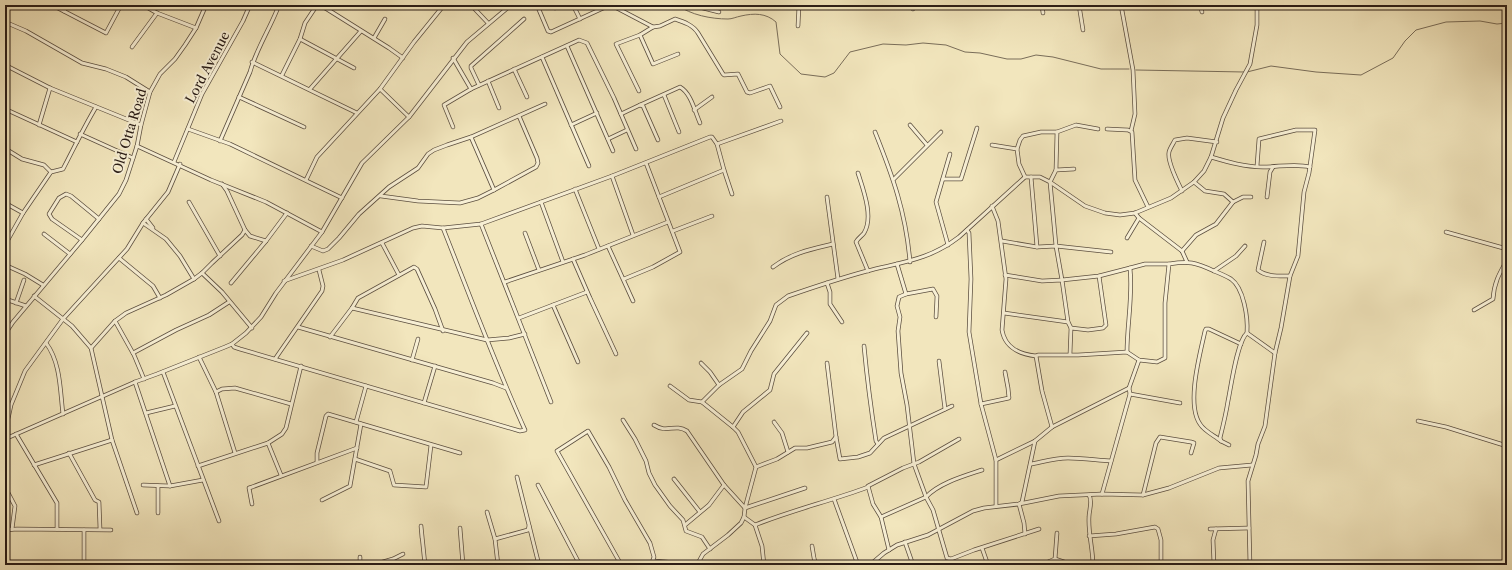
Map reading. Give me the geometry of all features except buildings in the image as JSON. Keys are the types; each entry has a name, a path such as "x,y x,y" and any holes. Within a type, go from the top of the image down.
{"street":[{"path":"52,5 106,33 121,5"},
{"path":"64,11 67,5"},
{"path":"143,5 157,13 196,28"},
{"name":"Old Otta Road","path":"5,334 34,296 119,194 137,146 150,92 160,74 175,59 196,28 206,5"},
{"name":"Lord Avenue","path":"174,162 207,82 234,37 250,5"},
{"path":"282,76 300,39 305,23 315,8 322,5 403,58"},
{"path":"306,180 317,157 380,89 444,5"},
{"path":"471,5 488,23"},
{"path":"180,164 168,192 143,223 119,258 63,319 25,372 11,405 6,438 101,396 232,344 252,328 261,317 284,281 332,217 362,163 409,117 466,42 511,5"},
{"path":"537,5 548,31 554,31 611,5 653,27"},
{"path":"555,8 561,5"},
{"path":"573,5 580,19"},
{"path":"695,5 719,12"},
{"path":"798,26 799,5"},
{"path":"1042,5 1043,13"},
{"path":"1079,5 1083,30"},
{"path":"1121,5 1133,70 1135,114 1131,131 1133,136 1135,180 1148,207"},
{"path":"1200,5 1202,12"},
{"path":"702,402 719,385 742,369 751,351 770,321 776,305 782,299 838,279 910,262 936,252 948,245 967,230 1025,177 1040,177 1050,182 1085,206 1105,213 1120,215 1135,213 1172,198 1182,191 1194,182 1202,173 1211,157 1217,142 1223,118 1248,69 1252,58 1257,25 1258,5"},
{"path":"220,141 250,72 252,62 277,10"},
{"path":"132,47 157,13"},
{"path":"374,38 385,19"},
{"path":"479,85 471,66 524,19"},
{"path":"639,91 616,44 640,35 653,27 660,26 675,19 696,29 724,75 738,74 747,92 750,93 770,86 780,107"},
{"path":"5,22 26,31 82,63 106,69 126,77 150,92"},
{"path":"310,89 361,31"},
{"path":"640,35 653,64 678,54"},
{"path":"300,39 354,68"},
{"path":"453,127 444,105 479,85 579,40 587,43 636,149"},
{"path":"567,46 613,151"},
{"path":"542,57 589,166"},
{"path":"453,58 471,89"},
{"path":"252,62 357,113"},
{"path":"5,66 50,88 141,125"},
{"path":"514,69 527,97"},
{"path":"488,81 500,108"},
{"path":"621,114 680,87 684,89 689,96 700,123"},
{"path":"39,125 50,88"},
{"path":"380,89 409,117"},
{"path":"664,95 679,132"},
{"path":"239,97 304,127"},
{"path":"694,110 712,98"},
{"path":"311,246 323,251 328,249 359,214 381,196 389,187 418,168 428,154 434,150 471,137 545,104"},
{"path":"640,105 645,110 658,140"},
{"path":"5,245 51,172 63,169 78,142 80,134 96,107"},
{"path":"5,109 78,142"},
{"path":"571,125 597,113"},
{"path":"381,196 418,201 460,203 478,198 536,167 538,158 519,116"},
{"path":"717,144 781,121"},
{"path":"910,125 927,145"},
{"path":"1025,177 1019,164 1017,149 1023,136 1041,132 1057,132 1076,125 1098,129"},
{"path":"943,179 961,179 977,128"},
{"path":"188,129 230,144 342,198"},
{"path":"1107,129 1131,131"},
{"path":"1250,565 1248,481 1258,444 1265,426 1275,353 1290,276 1298,256 1304,192 1316,134 1314,129 1296,130 1259,139 1256,166"},
{"path":"608,139 627,130"},
{"path":"874,132 894,179 901,204 908,237 910,262"},
{"path":"894,179 941,132"},
{"path":"1057,132 1056,170 1050,182 1056,246 1068,322 1071,328 1070,354"},
{"path":"80,134 133,158"},
{"path":"471,137 494,190"},
{"path":"284,281 319,270 413,228 422,226 443,228 481,224 612,176 710,137 717,144 732,194"},
{"path":"1182,191 1176,179 1169,154 1175,140 1177,138 1187,138 1217,142"},
{"path":"992,145 1017,149"},
{"path":"137,146 253,197 322,232"},
{"path":"5,151 9,151 22,159 44,165 51,172"},
{"path":"948,245 936,202 950,154"},
{"path":"1211,157 1233,164 1273,167 1298,165 1310,167"},
{"path":"624,279 654,267 679,254 680,252 646,162"},
{"path":"1267,197 1270,172 1273,167"},
{"path":"1056,170 1074,169"},
{"path":"659,197 724,170"},
{"path":"858,173 864,192 868,219 864,233 856,242 868,271"},
{"path":"612,176 633,235"},
{"path":"1031,177 1037,248"},
{"path":"1194,182 1205,191 1224,194 1234,202"},
{"path":"222,184 227,191 245,230 250,236"},
{"path":"575,189 599,249"},
{"path":"82,240 52,219 49,214 59,198 66,194 71,196 99,219"},
{"path":"1182,251 1196,235 1216,224 1234,202 1243,197 1251,197"},
{"path":"828,198 838,279"},
{"path":"189,202 220,256"},
{"path":"541,202 563,262"},
{"path":"5,203 24,213"},
{"path":"992,206 998,221 1002,241 1005,275 1002,330 1006,342 1011,348 1021,353 1036,356 1127,352 1139,360 1158,362 1165,358 1165,304 1169,264"},
{"path":"231,283 287,213"},
{"path":"1135,213 1139,218 1182,251 1187,262"},
{"path":"673,231 712,216"},
{"path":"1127,238 1139,218"},
{"path":"146,220 157,232"},
{"path":"505,282 573,259 668,222"},
{"path":"143,223 166,239 180,256 194,279"},
{"path":"481,224 526,334 551,402"},
{"path":"232,344 234,347 366,386 520,431 525,430 471,302 443,228"},
{"path":"90,348 115,321 126,313 160,298 202,273 242,235 245,230"},
{"path":"967,230 969,233 971,279 969,332 981,404 996,460 996,506"},
{"path":"1446,232 1507,249"},
{"path":"525,233 539,270"},
{"path":"44,234 70,254"},
{"path":"5,235 8,239"},
{"path":"242,235 266,241"},
{"path":"1002,241 1037,248 1056,246 1111,252"},
{"path":"1264,242 1258,270 1260,272 1274,275 1290,276"},
{"path":"382,243 399,275"},
{"path":"773,267 793,254 833,244"},
{"path":"608,246 633,301"},
{"path":"1214,270 1236,256 1245,246"},
{"path":"119,258 153,286 160,298"},
{"path":"573,259 616,354"},
{"path":"1474,310 1493,300 1494,286 1507,260"},
{"path":"1005,275 1042,281 1062,280 1099,276 1145,264 1187,262 1198,264 1214,270 1232,280 1241,295 1247,315 1247,333 1244,335 1241,344 1232,379 1220,438 1221,441"},
{"path":"897,264 906,294"},
{"path":"5,273 6,265 43,285"},
{"path":"330,337 358,298 414,267 417,269 443,331"},
{"path":"1127,352 1131,279 1130,268"},
{"path":"275,359 322,291 323,286 319,270"},
{"path":"202,273 222,292 252,328"},
{"path":"1071,328 1088,330 1103,328 1106,325 1099,276"},
{"path":"16,302 24,280"},
{"path":"828,283 830,304 842,322"},
{"path":"936,317 937,296 933,289 906,294 899,297 897,306 900,317 898,331 901,373 907,405 908,425 914,464 926,497 933,510 947,558 949,560 1039,529"},
{"path":"519,318 587,292"},
{"path":"34,296 72,326 90,348 112,440 137,513"},
{"path":"5,299 26,306"},
{"path":"133,353 209,314 229,302"},
{"path":"553,305 578,362"},
{"path":"352,308 443,331 487,340 510,338 526,334"},
{"path":"1004,313 1068,322"},
{"path":"115,321 133,353 144,379"},
{"path":"298,327 506,388"},
{"path":"1229,445 1221,441 1198,422 1194,400 1195,384 1206,329 1241,344"},
{"path":"733,427 743,412 770,390 774,374 808,333"},
{"path":"1247,333 1275,353"},
{"path":"412,360 418,339"},
{"path":"46,343 56,362 62,414"},
{"path":"864,346 868,390 872,406 876,441 878,444"},
{"path":"1036,356 1042,391 1052,427"},
{"path":"199,357 216,392 235,454"},
{"path":"1102,494 1130,394 1129,388 1139,360"},
{"path":"939,361 945,409"},
{"path":"701,363 710,372 719,385"},
{"path":"827,363 838,457 842,460 865,455 874,450 884,438 908,425 952,406"},
{"path":"198,466 268,443 284,431 301,366"},
{"path":"424,403 435,366"},
{"path":"163,372 219,521"},
{"path":"981,404 1008,398 1005,372"},
{"path":"135,382 170,486"},
{"path":"356,422 366,386"},
{"path":"670,386 689,400 702,402 733,427 738,432 756,467 744,517 741,523 710,550 703,554 697,565"},
{"path":"216,392 235,388 291,404"},
{"path":"996,460 1035,441 1052,427 1129,388"},
{"path":"1130,394 1180,403"},
{"path":"146,413 176,406"},
{"path":"317,462 316,454 326,416 328,414 460,453"},
{"path":"623,420 646,461 649,473 655,486 683,520 687,533 702,537 710,550"},
{"path":"1418,421 1446,427 1507,446"},
{"path":"774,422 782,433 788,452"},
{"path":"322,500 350,486 361,424"},
{"path":"654,425 660,429 680,427 687,431 724,485 745,508"},
{"path":"617,565 620,561 557,451 588,431 650,543 654,553 654,561 652,565"},
{"path":"16,434 57,503 57,529"},
{"path":"756,467 795,448 807,448 832,442 836,437"},
{"path":"1143,495 1156,443 1160,437 1194,443 1191,453"},
{"path":"34,465 112,440"},
{"path":"755,525 777,516 868,488 870,484 914,464 959,440"},
{"path":"1018,504 1022,502 1035,441"},
{"path":"268,443 281,475"},
{"path":"355,459 390,471 394,485 426,487 431,445"},
{"path":"252,504 249,488 357,448"},
{"path":"69,453 95,500 99,502 100,529"},
{"path":"1030,464 1066,458 1086,458 1092,460 1111,461"},
{"path":"870,565 889,550 905,542 939,530 974,511 1059,496 1090,497 1095,494 1143,495 1169,488 1219,468 1252,465"},
{"path":"881,517 926,497 929,493 955,479 982,470"},
{"path":"517,477 539,565"},
{"path":"674,479 700,512"},
{"path":"142,485 170,486 203,480"},
{"path":"538,485 580,565"},
{"path":"685,525 709,505 724,485"},
{"path":"158,486 158,513"},
{"path":"5,488 15,506 12,529"},
{"path":"745,508 805,488"},
{"path":"868,488 873,504 881,517 889,550"},
{"path":"1090,497 1089,536 1093,565"},
{"path":"834,499 858,565"},
{"path":"1018,504 1026,534"},
{"path":"487,512 495,539 498,565"},
{"path":"744,517 755,525 762,546 764,565"},
{"path":"422,538 421,526 425,565"},
{"path":"495,539 528,530 529,526"},
{"path":"1089,536 1116,534 1155,527 1158,529 1162,540 1161,565"},
{"path":"460,528 463,565"},
{"path":"1210,529 1249,528"},
{"path":"5,530 111,530"},
{"path":"84,530 84,565"},
{"path":"1214,565 1214,540 1216,530"},
{"path":"1055,559 1057,533"},
{"path":"905,542 913,565"},
{"path":"812,546 816,565"},
{"path":"982,548 988,565"},
{"path":"372,565 393,559 403,554"},
{"path":"360,557 360,565"},
{"path":"535,565 538,563 538,559"},
{"path":"1041,565 1055,559 1064,562 1065,565"},
{"path":"654,561 687,565"}],"waterway":[{"path":"677,5 701,16 730,19 755,14 764,15 772,19 776,22 780,54 801,74 825,77 834,73 850,52 883,44 906,45 923,43 946,45 965,52 980,53 1007,59 1021,59 1036,55 1053,57 1101,69 1129,69"},
{"path":"1247,72 1271,66 1316,72 1361,75 1393,58 1405,41 1416,30 1446,22 1480,21 1497,24 1507,23"},
{"path":"1136,70 1244,72"}]}
